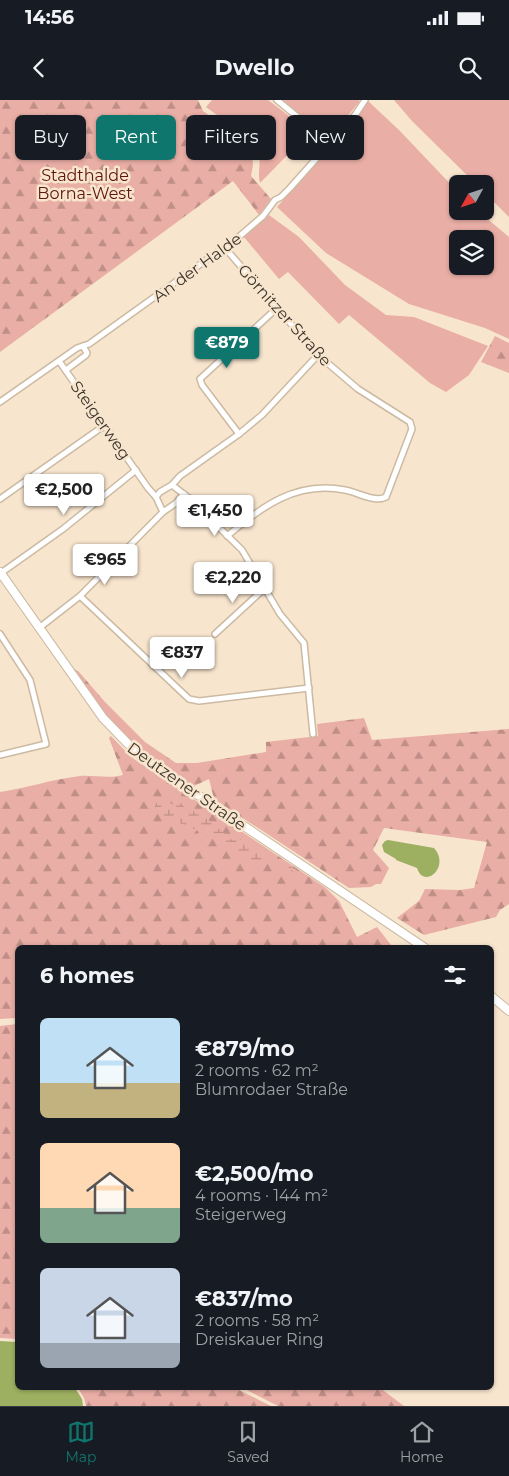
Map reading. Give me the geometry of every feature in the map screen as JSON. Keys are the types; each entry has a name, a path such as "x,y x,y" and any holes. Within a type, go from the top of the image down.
{"main road":[{"name":"Deutzener Straße","path":"1,572 103,718 139,754 421,945"},
{"path":"494,998 509,1011"}],"street":[{"path":"277,100 295,115"},
{"name":"An der Halde","path":"0,402 59,360 96,339 225,248 254,225 275,200 290,188 350,121 365,100"},
{"name":"Görnitzer Straße","path":"225,248 318,355 358,389 410,422 412,429 386,498 380,499 344,489 318,488 284,495 267,504 227,536"},
{"path":"239,434 202,385 200,379 277,308"},
{"name":"Steigerweg","path":"66,370 86,355 87,351 83,346"},
{"path":"156,497 160,492 172,485 180,476 239,434 262,415 318,355"},
{"name":"Steigerweg","path":"59,360 156,497 163,512"},
{"path":"0,499 104,425"},
{"name":"Steigerweg","path":"1,572 62,529 136,470"},
{"path":"172,485 184,494 246,554 280,614 304,643 310,688 313,734"},
{"path":"39,628 80,596 163,512 176,503 184,494"},
{"path":"215,634 265,588"},
{"path":"80,596 189,699 199,701 310,688"},
{"path":"0,634 30,680 46,744 0,755"}],"green space":[{"name":"Stadthalde Borna-West","path":"0,100 198,100 203,111 209,115 186,115 186,160 253,160 251,176 271,199 259,215 233,181 0,352"},
{"path":"212,100 268,100 288,115 286,115 286,156 260,183 260,160 276,160 276,115 217,115 206,107"},
{"path":"283,100 359,100 348,115 301,115"},
{"path":"394,100 509,100 509,217 494,202 494,175 467,175 412,121"},
{"path":"368,101 399,130 449,183 449,220 489,220 509,237 509,339 485,328 409,304 326,253 277,207 319,160 364,160 364,115 356,115"},
{"path":"269,215 299,237 345,285 386,315 414,317 488,346 469,375 446,392 430,383 349,315 339,324 288,272 279,279 244,237"},
{"path":"495,336 509,343 509,373 481,362"},
{"path":"72,668 79,672 105,702 145,742 176,763 197,763 266,752 266,742 318,736 317,724 364,718 372,740 509,729 509,904 500,910 496,917 424,935 397,918 419,901 425,889 460,890 474,888 487,842 384,828 373,850 389,868 381,884 371,887 349,888 214,799 209,779 194,786 139,751 109,721"},
{"path":"111,736 131,757 326,888 339,901 357,937 377,927 391,945 15,945 15,1018 0,1019 0,792 70,777 112,777 123,775 109,738"},
{"path":"164,800 174,805 181,803 185,808 201,814 232,840 244,840 253,844 271,857 297,870 297,873 269,859 258,872 246,859 211,831 202,841 197,838 198,831 153,811 156,803"},
{"path":"15,1024 15,1339 0,1338 0,1026"},
{"path":"79,1390 239,1390 271,1406 86,1406"},
{"path":"247,1390 383,1390 404,1406 278,1406"}],"shaded area":[{"path":"388,840 434,848 438,855 438,868 430,876 425,877 420,874 417,868 396,860 384,852 382,845"},
{"path":"0,1341 15,1342 15,1390 76,1390 82,1399 83,1406 0,1406"}]}
